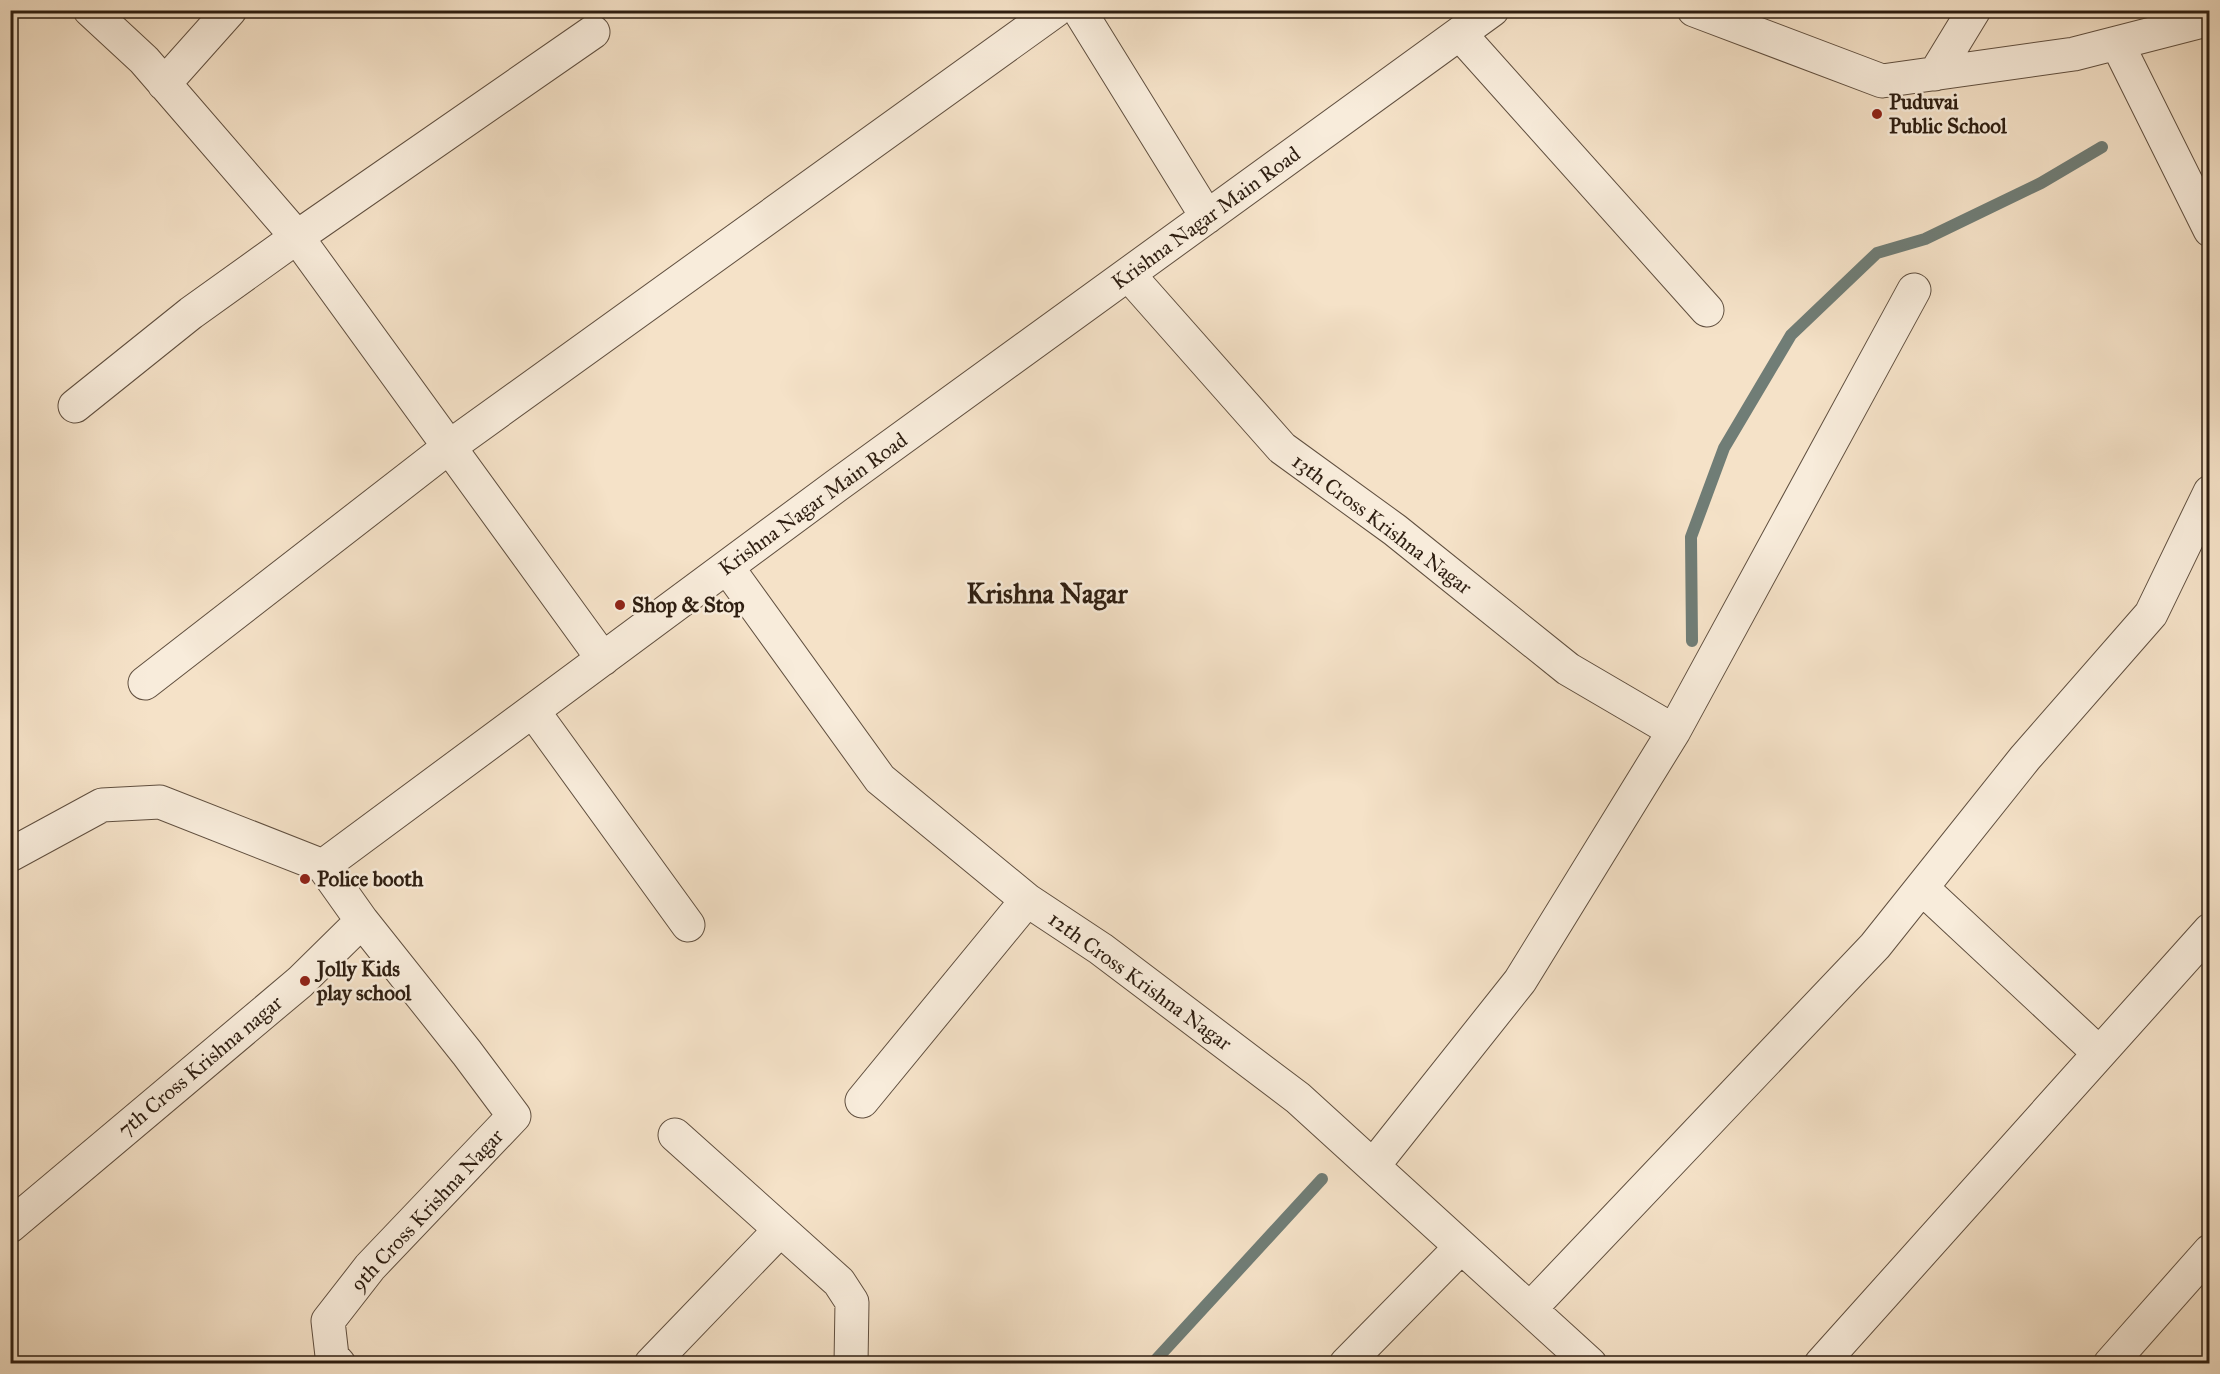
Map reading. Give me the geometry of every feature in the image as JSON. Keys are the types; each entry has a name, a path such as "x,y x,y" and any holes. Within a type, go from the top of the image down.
{"street":[{"path":"90,10 144,60 297,237 603,660"},
{"path":"164,84 230,10"},
{"path":"145,683 449,447 1056,10"},
{"path":"1079,10 1207,217"},
{"name":"Krishna Nagar Main Road","path":"323,866 727,567 1492,10"},
{"path":"1694,10 1882,81 2074,54 2210,19"},
{"path":"1935,75 1974,10"},
{"path":"75,406 190,313 593,32"},
{"path":"1460,34 1707,310"},
{"path":"2117,43 2210,230"},
{"name":"13th Cross Krishna Nagar","path":"1128,274 1282,448 1395,530 1568,669 1674,731"},
{"path":"1373,1166 1520,981 1674,731 1914,290"},
{"path":"1530,1310 1875,946 2025,758 2151,614 2210,492"},
{"name":"12th Cross Krishna Nagar","path":"727,567 880,779 1028,900 1101,949 1298,1098 1590,1364"},
{"path":"533,711 688,925"},
{"path":"10,855 102,805 160,802 323,866 362,921"},
{"path":"1922,888 2099,1053"},
{"path":"862,1101 1028,900"},
{"name":"7th Cross Krishna nagar","path":"10,1226 300,982 362,921"},
{"name":"9th Cross Krishna Nagar","path":"339,1364 332,1356 328,1321 370,1267 514,1116 362,921"},
{"path":"1821,1364 2210,930"},
{"path":"675,1135 840,1282 852,1302 851,1364"},
{"path":"651,1364 780,1230"},
{"path":"1346,1364 1461,1246"},
{"path":"2109,1364 2210,1251"}],"waterway":[{"path":"1692,641 1691,537 1724,448 1791,335 1877,253 1925,239 2041,183 2102,147"},
{"path":"1152,1364 1322,1179"}],"place":[{"name":"Puduvai Public School","path":"1877,114"},
{"name":"Shop & Stop","path":"620,605"},
{"name":"Police booth","path":"305,879"},
{"name":"Jolly Kids play school","path":"305,981"}],"district":[{"name":"Krishna Nagar","path":"1047,594"}]}
